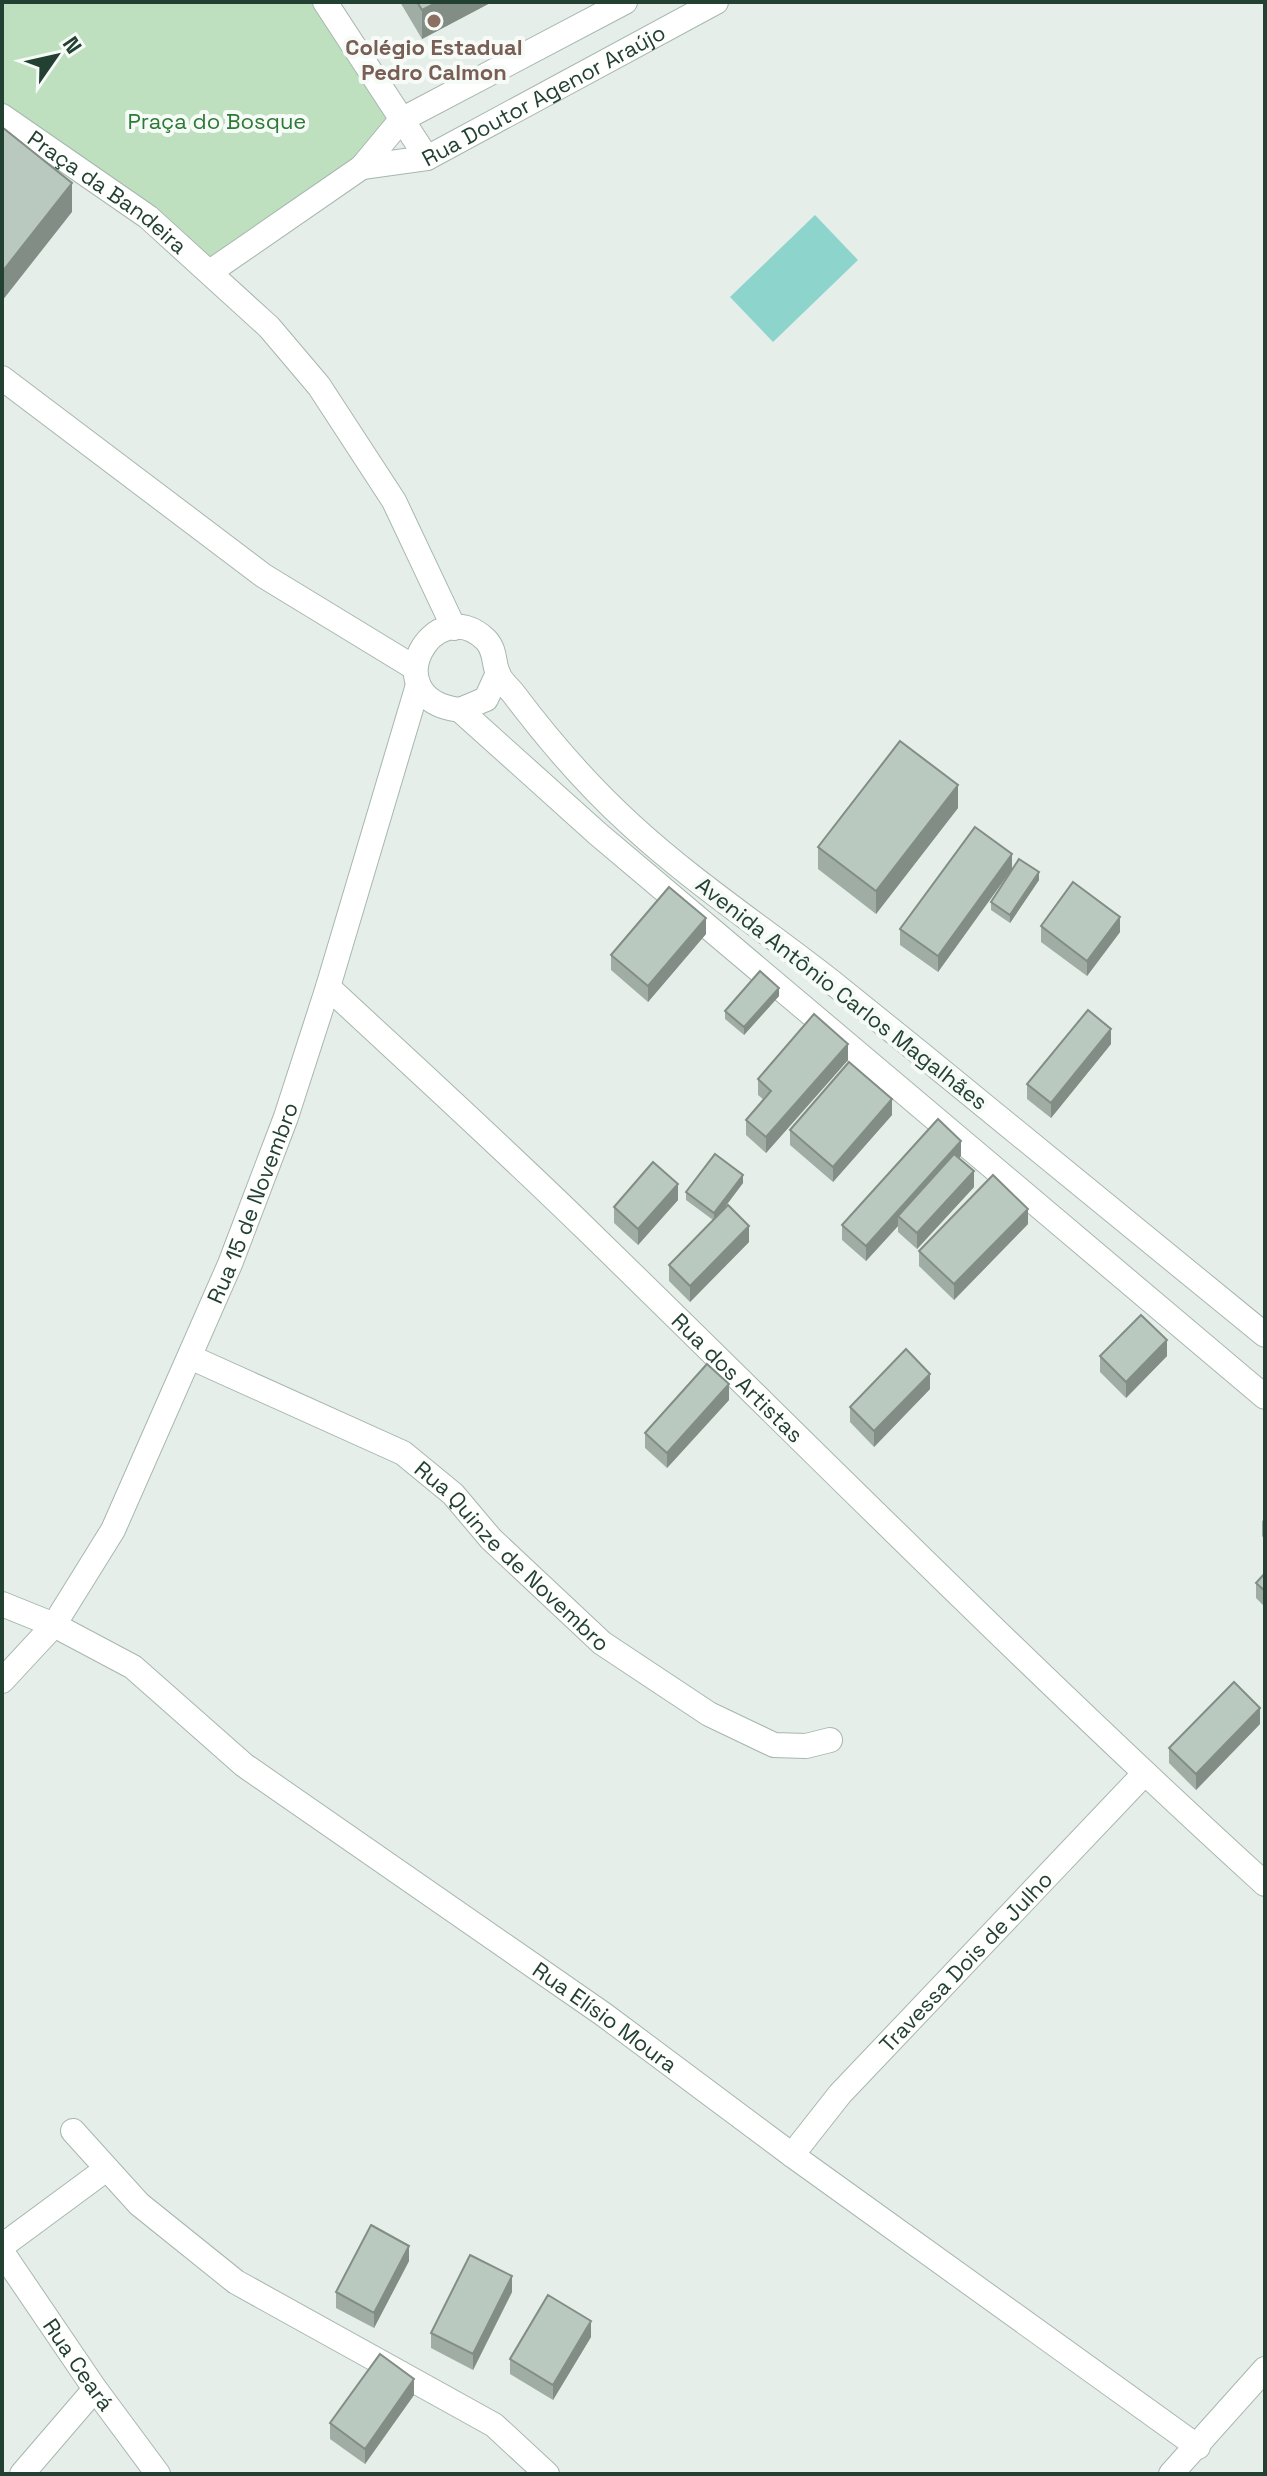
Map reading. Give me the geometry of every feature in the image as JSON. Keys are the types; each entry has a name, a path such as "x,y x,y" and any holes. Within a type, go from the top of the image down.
{"street":[{"path":"325,2 427,158"},
{"name":"Rua Doutor Agenor Araújo","path":"210,272 362,167 401,120 625,2"},
{"name":"Rua Doutor Agenor Araújo","path":"362,167 427,158 716,2"},
{"name":"Praça da Bandeira","path":"2,116 148,217 269,327 319,386 394,501 454,628"},
{"path":"2,378 264,576 417,677 436,704 460,710 598,834 1262,1389"},
{"path":"417,677 418,653 427,640 439,631 454,628"},
{"name":"Avenida Antônio Carlos Magalhães","path":"454,628 476,633 486,640 493,650 498,673 546,738 632,827 900,1037 1265,1335"},
{"path":"460,710 486,699 498,673"},
{"name":"Rua 15 de Novembro","path":"2,1681 54,1625 113,1530 230,1264 286,1117 328,987 417,677"},
{"name":"Rua dos Artistas","path":"328,987 584,1227 820,1463 1144,1774 1265,1884"},
{"path":"880,1069 900,1037"},
{"name":"Rua Quinze de Novembro","path":"190,1357 403,1453 453,1494 491,1539 602,1643 709,1714 774,1745 806,1746 830,1740"},
{"name":"Rua Elísio Moura","path":"2,1604 54,1625 133,1667 244,1765 603,2014 792,2155 1198,2447"},
{"name":"Travessa Dois de Julho","path":"792,2155 840,2094 1144,1774"},
{"path":"73,2131 105,2170 139,2204 236,2282 494,2425 547,2474"},
{"path":"2,2249 105,2170"},
{"name":"Rua Ceará","path":"2,2249 95,2389 158,2474"},
{"path":"1171,2474 1265,2369"},
{"path":"22,2474 95,2389"}],"green space":[{"name":"Praça do Bosque","path":"2,2 326,2 401,120 355,169 210,271 2,116"}],"water":[{"path":"815,215 858,260 773,342 730,297"}],"building":[{"path":"417,2 438,2 422,10"},
{"path":"2,127 72,183 2,272"},
{"path":"900,741 958,785 876,891 818,847"},
{"path":"975,827 1012,854 938,956 900,929"},
{"path":"1019,859 1039,872 1010,915 991,902"},
{"path":"1073,882 1120,917 1087,961 1041,926"},
{"path":"669,887 706,918 648,986 611,955"},
{"path":"760,971 779,988 744,1027 725,1011"},
{"path":"1088,1010 1111,1029 1051,1103 1027,1084"},
{"path":"814,1014 848,1044 766,1137 746,1120 771,1091 758,1079"},
{"path":"849,1062 892,1099 833,1167 790,1130"},
{"path":"938,1119 961,1141 866,1246 842,1225"},
{"path":"715,1154 743,1175 714,1213 686,1192"},
{"path":"954,1154 974,1171 917,1233 898,1216"},
{"path":"653,1162 678,1184 638,1229 614,1207"},
{"path":"993,1175 1028,1209 954,1284 919,1251"},
{"path":"728,1205 749,1226 690,1286 669,1265"},
{"path":"1141,1315 1167,1340 1126,1382 1100,1356"},
{"path":"906,1349 930,1374 874,1431 850,1407"},
{"path":"707,1364 729,1384 667,1453 645,1433"},
{"path":"1265,1573 1265,1591 1256,1583"},
{"path":"1234,1682 1260,1708 1196,1774 1169,1748"},
{"path":"371,2225 409,2246 374,2313 336,2292"},
{"path":"470,2255 512,2276 473,2354 431,2333"},
{"path":"548,2295 591,2321 553,2385 510,2359"},
{"path":"380,2354 414,2379 365,2449 330,2423"}],"place":[{"name":"Colégio Estadual Pedro Calmon","path":"434,21"}]}
